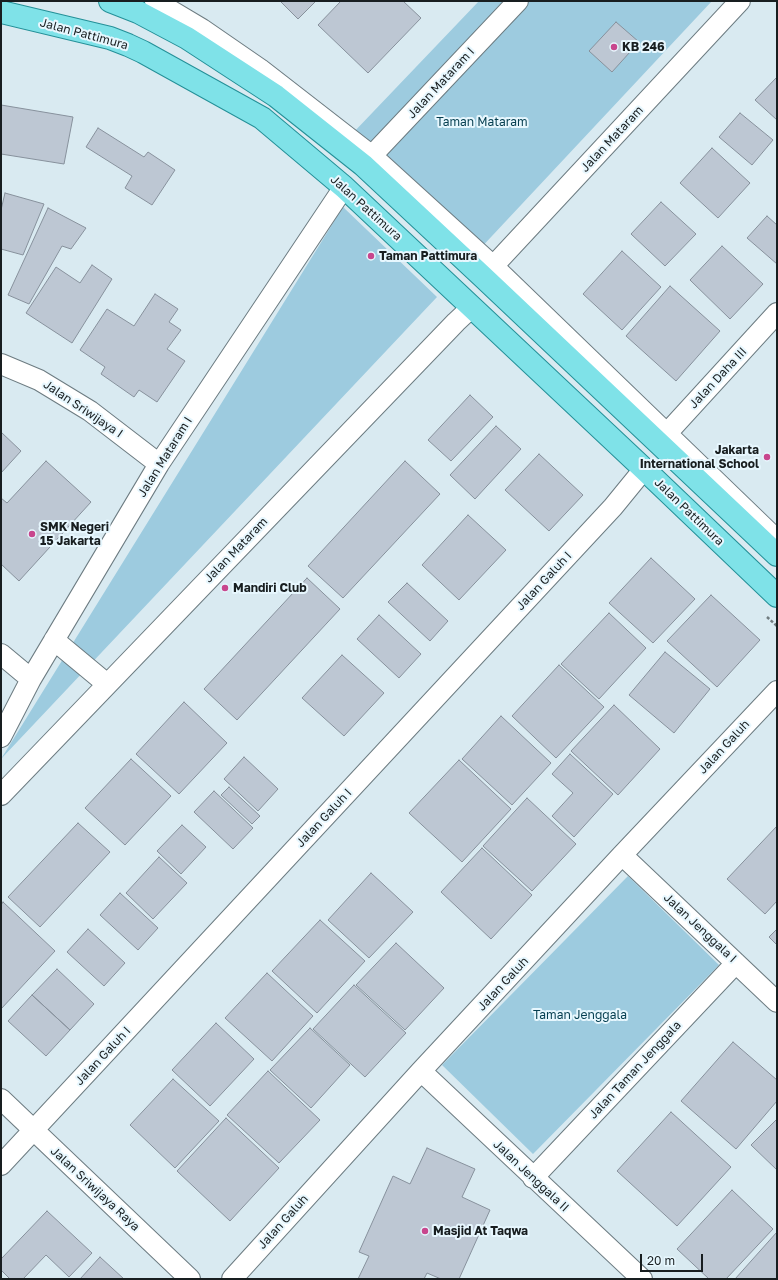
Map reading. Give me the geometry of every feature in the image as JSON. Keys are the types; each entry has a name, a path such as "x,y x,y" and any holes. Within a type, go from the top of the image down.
{"main road":[{"path":"110,1 148,5 187,38 276,96 367,161 488,272 663,438 777,555"},
{"name":"Jalan Pattimura","path":"1,12 110,38 143,52 262,118 344,187 777,596"}],"street":[{"name":"Jalan Mataram I","path":"367,161 518,1"},
{"name":"Jalan Mataram","path":"488,272 740,1"},
{"name":"Jalan Mataram I","path":"1,737 31,679 159,464 344,187"},
{"name":"Jalan Mataram","path":"1,795 472,307"},
{"name":"Jalan Daha III","path":"663,438 777,313"},
{"name":"Jalan Sriwijaya I","path":"1,364 39,380 90,412 159,464"},
{"path":"663,438 777,540"},
{"name":"Jalan Galuh I","path":"1,1166 608,512 644,469"},
{"path":"54,640 107,684"},
{"path":"1,654 31,679"},
{"name":"Jalan Galuh","path":"232,1279 421,1072 777,691"},
{"name":"Jalan Jenggala I","path":"622,856 777,1002"},
{"name":"Jalan Taman Jenggala","path":"533,1178 736,963"},
{"name":"Jalan Jenggala II","path":"421,1072 642,1279"},
{"name":"Jalan Sriwijaya Raya","path":"1,1099 190,1279"}],"green space":[{"name":"Taman Mataram","path":"479,1 712,1 477,252 352,134"},
{"path":"343,207 437,297 1,759"},
{"name":"Taman Jenggala","path":"628,876 719,965 533,1154 442,1065"}],"building":[{"path":"280,1 316,1 298,19"},
{"path":"341,1 403,1 421,18 368,73 318,25"},
{"name":"KB 246","path":"616,22 639,42 612,72 589,51"},
{"path":"777,77 777,120 755,100"},
{"path":"1,105 73,117 64,164 1,154"},
{"path":"740,113 773,140 752,165 719,137"},
{"path":"98,128 144,157 148,152 175,170 152,205 125,188 132,176 86,147"},
{"path":"712,148 750,183 718,218 680,183"},
{"path":"5,193 44,204 23,255 1,249 1,210"},
{"path":"661,202 696,234 665,266 631,234"},
{"path":"48,208 86,228 71,249 62,246 29,304 8,295"},
{"path":"767,216 777,225 777,264 747,238"},
{"path":"722,246 763,284 730,319 690,280"},
{"path":"622,251 661,287 622,330 583,294"},
{"path":"92,265 112,279 72,343 26,313 56,267 80,283"},
{"path":"670,286 720,331 676,381 626,336"},
{"path":"155,294 178,309 169,322 181,330 167,349 185,361 157,402 139,390 134,397 101,374 105,367 80,350 107,309 134,326"},
{"path":"470,395 493,417 451,461 428,440"},
{"path":"496,426 521,449 475,499 450,475"},
{"path":"1,432 21,451 1,473"},
{"path":"539,454 583,495 549,531 505,490"},
{"name":"SMK Negeri 15 Jakarta","path":"46,461 91,502 19,581 1,564 1,498 7,503"},
{"path":"405,461 440,494 343,598 308,566"},
{"path":"468,515 506,550 459,600 422,565"},
{"path":"651,558 695,599 653,643 609,603"},
{"path":"307,578 340,609 237,720 204,689"},
{"path":"407,583 448,621 430,641 388,602"},
{"path":"711,595 760,640 717,687 667,641"},
{"path":"609,613 646,648 599,699 561,664"},
{"path":"379,615 421,654 399,678 357,639"},
{"path":"665,652 710,689 674,733 629,695"},
{"path":"342,655 384,693 344,736 302,698"},
{"path":"559,665 604,707 556,758 512,716"},
{"path":"184,702 227,743 179,794 136,754"},
{"path":"614,705 660,749 618,795 571,751"},
{"path":"501,716 551,763 512,805 462,759"},
{"path":"570,754 613,794 574,837 552,816 573,793 552,774"},
{"path":"244,757 278,789 258,811 224,779"},
{"path":"131,759 171,796 125,845 85,808"},
{"path":"459,760 511,809 462,862 409,813"},
{"path":"229,787 260,816 252,824 221,795"},
{"path":"214,791 253,828 233,849 194,812"},
{"path":"527,798 576,844 532,891 483,846"},
{"path":"78,823 110,852 40,927 8,897"},
{"path":"182,825 206,847 181,874 157,851"},
{"path":"777,826 777,901 765,914 727,879"},
{"path":"482,848 532,895 491,939 441,892"},
{"path":"159,857 187,883 153,919 126,893"},
{"path":"371,873 413,912 369,958 328,920"},
{"path":"120,893 158,928 138,950 100,915"},
{"path":"3,902 55,951 1,1009 1,905"},
{"path":"320,920 365,961 317,1013 272,971"},
{"path":"88,929 125,963 104,986 67,952"},
{"path":"777,929 777,945 769,937"},
{"path":"396,943 444,988 405,1030 356,985"},
{"path":"57,969 94,1004 70,1030 32,995"},
{"path":"267,973 313,1016 272,1061 225,1018"},
{"path":"354,985 406,1033 365,1077 313,1029"},
{"path":"32,995 70,1030 46,1056 8,1021"},
{"path":"216,1023 254,1059 210,1106 172,1070"},
{"path":"310,1028 350,1065 311,1108 270,1070"},
{"path":"733,1042 777,1080 777,1101 736,1149 681,1101"},
{"path":"268,1071 320,1120 279,1163 227,1115"},
{"path":"173,1079 219,1121 175,1168 130,1125"},
{"path":"671,1112 731,1167 677,1226 617,1171"},
{"path":"226,1118 279,1168 230,1221 177,1171"},
{"path":"777,1119 777,1170 751,1145"},
{"name":"Masjid At Taqwa","path":"427,1148 475,1169 462,1197 490,1210 459,1279 441,1279 427,1273 424,1279 358,1279 369,1256 359,1252 393,1176 410,1184"},
{"path":"732,1190 773,1229 726,1279 709,1279 677,1249"},
{"path":"47,1211 92,1253 69,1277 46,1255 23,1279 10,1279 1,1270 1,1259"},
{"path":"777,1232 777,1279 735,1279"},
{"path":"100,1257 124,1279 80,1279"}],"place":[{"name":"KB 246","path":"614,47"},
{"name":"Taman Pattimura","path":"371,256"},
{"name":"Jakarta International School","path":"767,457"},
{"name":"SMK Negeri 15 Jakarta","path":"32,534"},
{"name":"Mandiri Club","path":"225,588"},
{"name":"Masjid At Taqwa","path":"425,1231"}]}
